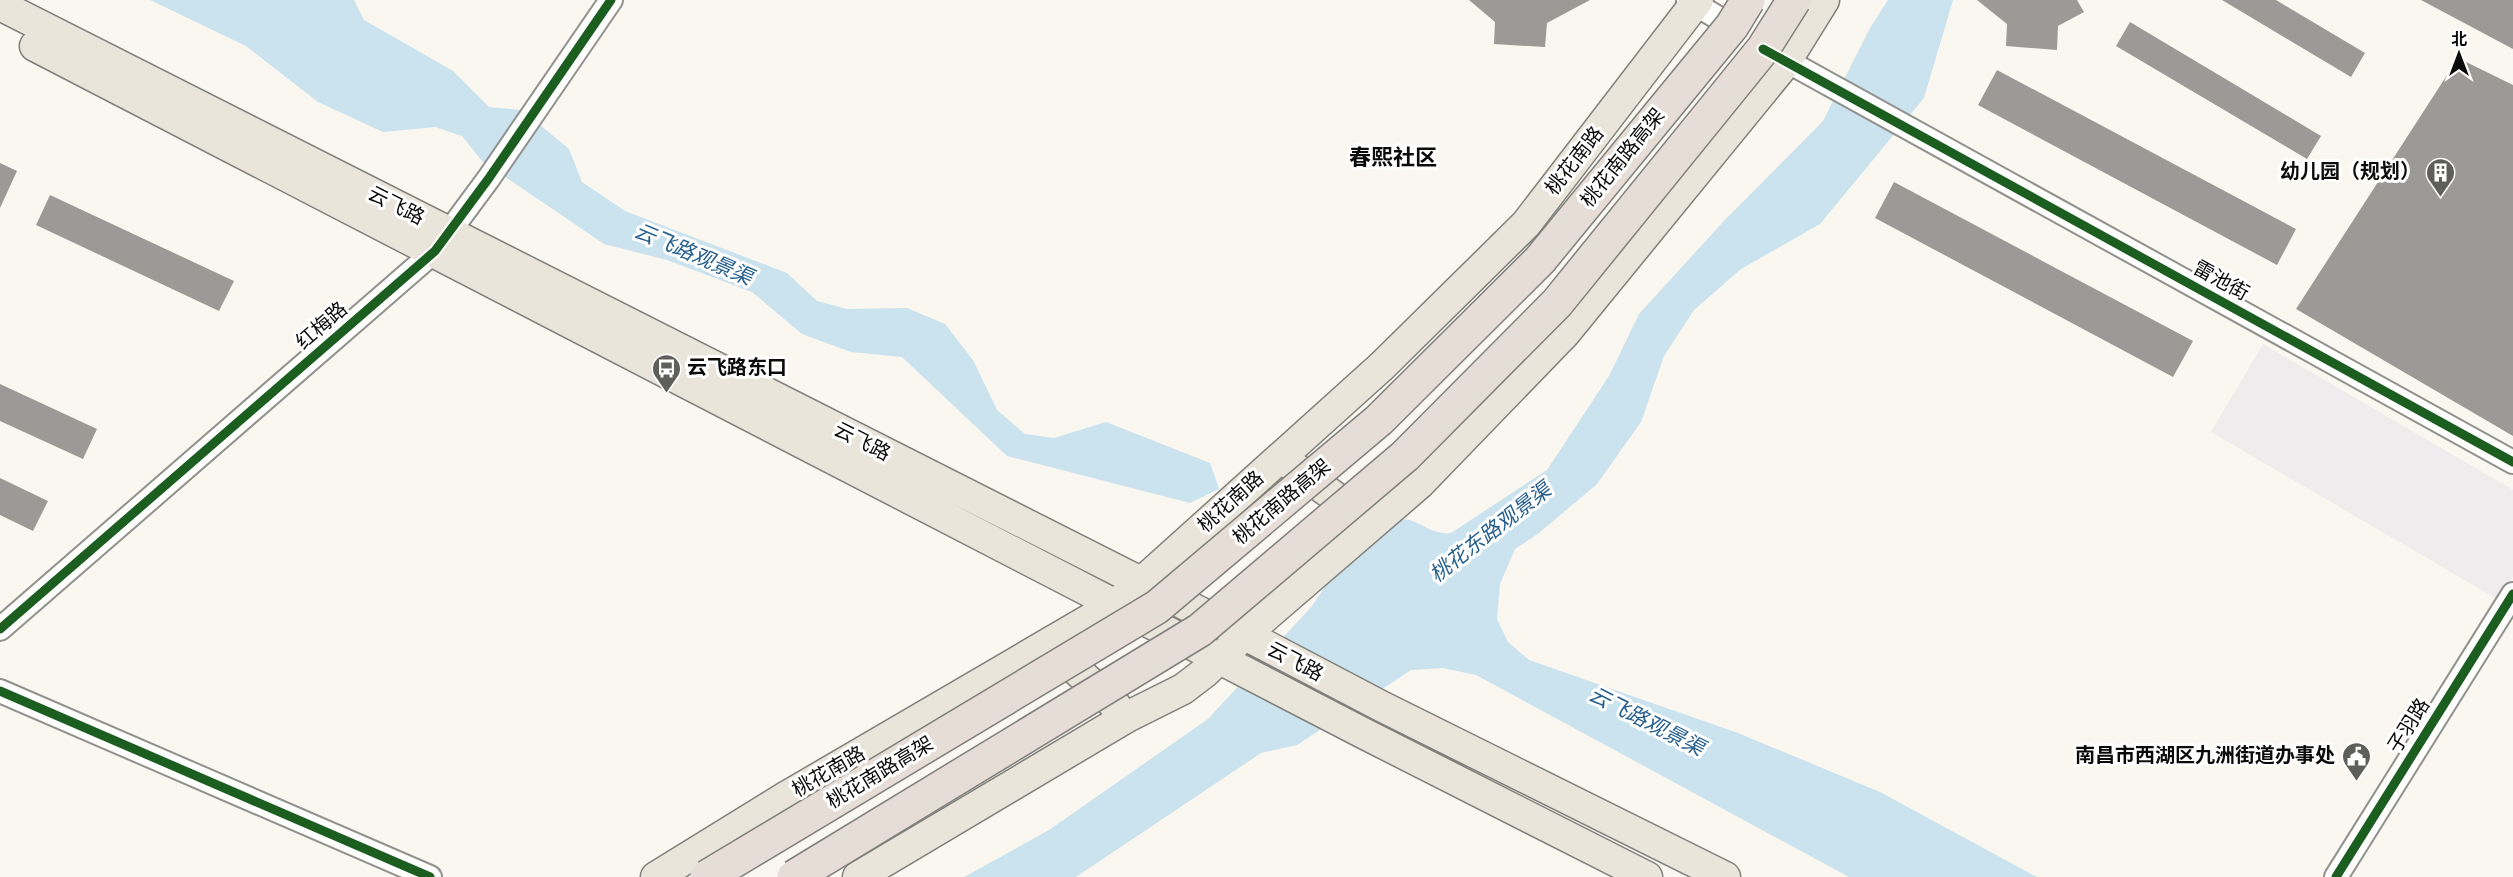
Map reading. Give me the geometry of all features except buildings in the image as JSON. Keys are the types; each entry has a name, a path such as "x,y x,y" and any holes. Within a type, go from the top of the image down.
{"highway":[{"name":"桃花南路高架","path":"794,877 1200,630 1405,456 1557,303 1774,55 1794,0"},
{"name":"桃花南路高架","path":"707,877 1166,599 1378,420 1540,260 1740,13"}],"main road":[{"path":"858,877 1127,717 1183,689 1228,662 1372,524 1419,484 1565,333 1774,55 1824,0"},
{"name":"桃花南路","path":"656,877 784,798 1116,604 1141,583 1382,366 1526,224 1694,1"},
{"name":"云飞路","path":"0,5 1116,604 1647,877"},
{"name":"云飞路","path":"0,28 1141,583 1381,706 1725,877"},
{"path":"1281,457 1372,524"},
{"path":"1047,643 1127,717"}],"street":[{"name":"红梅路","path":"0,628 442,242 489,178 611,0"},
{"path":"1694,1 1740,13"},
{"name":"雷池街","path":"1774,55 2513,462"},
{"name":"子羽路","path":"2336,877 2513,594"},
{"path":"0,691 430,877"}],"shaded area":[{"path":"2263,344 2513,490 2513,576 2499,600 2211,432"}],"water":[{"name":"云飞路观景渠","path":"150,0 354,0 364,20 453,71 489,107 522,110 569,149 582,182 625,211 787,273 817,301 847,309 907,308 945,324 973,360 997,410 1025,434 1054,438 1106,422 1210,463 1219,489 1190,503 1007,456 902,357 851,352 802,334 752,292 667,260 604,244 482,161 462,136 435,127 383,132 318,102 246,46"},
{"path":"1888,0 1953,0 1924,98 1820,224 1741,269 1694,310 1664,356 1641,422 1597,484 1539,533 1515,549 1500,584 1497,619 1508,642 1529,660 1738,733 1880,792 2037,877 1849,877 1476,675 1443,668 1411,670 1297,745 1261,753 1076,877 964,877 1049,830 1208,719 1312,606 1330,579 1401,519 1414,521 1436,532 1451,533 1547,470 1609,376 1639,314 1723,222 1823,121 1870,28"}],"cycle path":[{"path":"0,629 435,251 489,178 611,0"},
{"path":"1763,49 2513,462"},
{"path":"2336,877 2513,594"},
{"path":"0,691 430,877"}],"place":[{"name":"幼儿园（规划）","path":"2441,198"},
{"name":"云飞路东口","path":"666,394"},
{"name":"南昌市西湖区九洲街道办事处","path":"2356,782"}],"district":[{"name":"春熙社区","path":"1393,158"}],"water label":[{"name":"桃花东路观景渠","path":"1491,533"}]}
